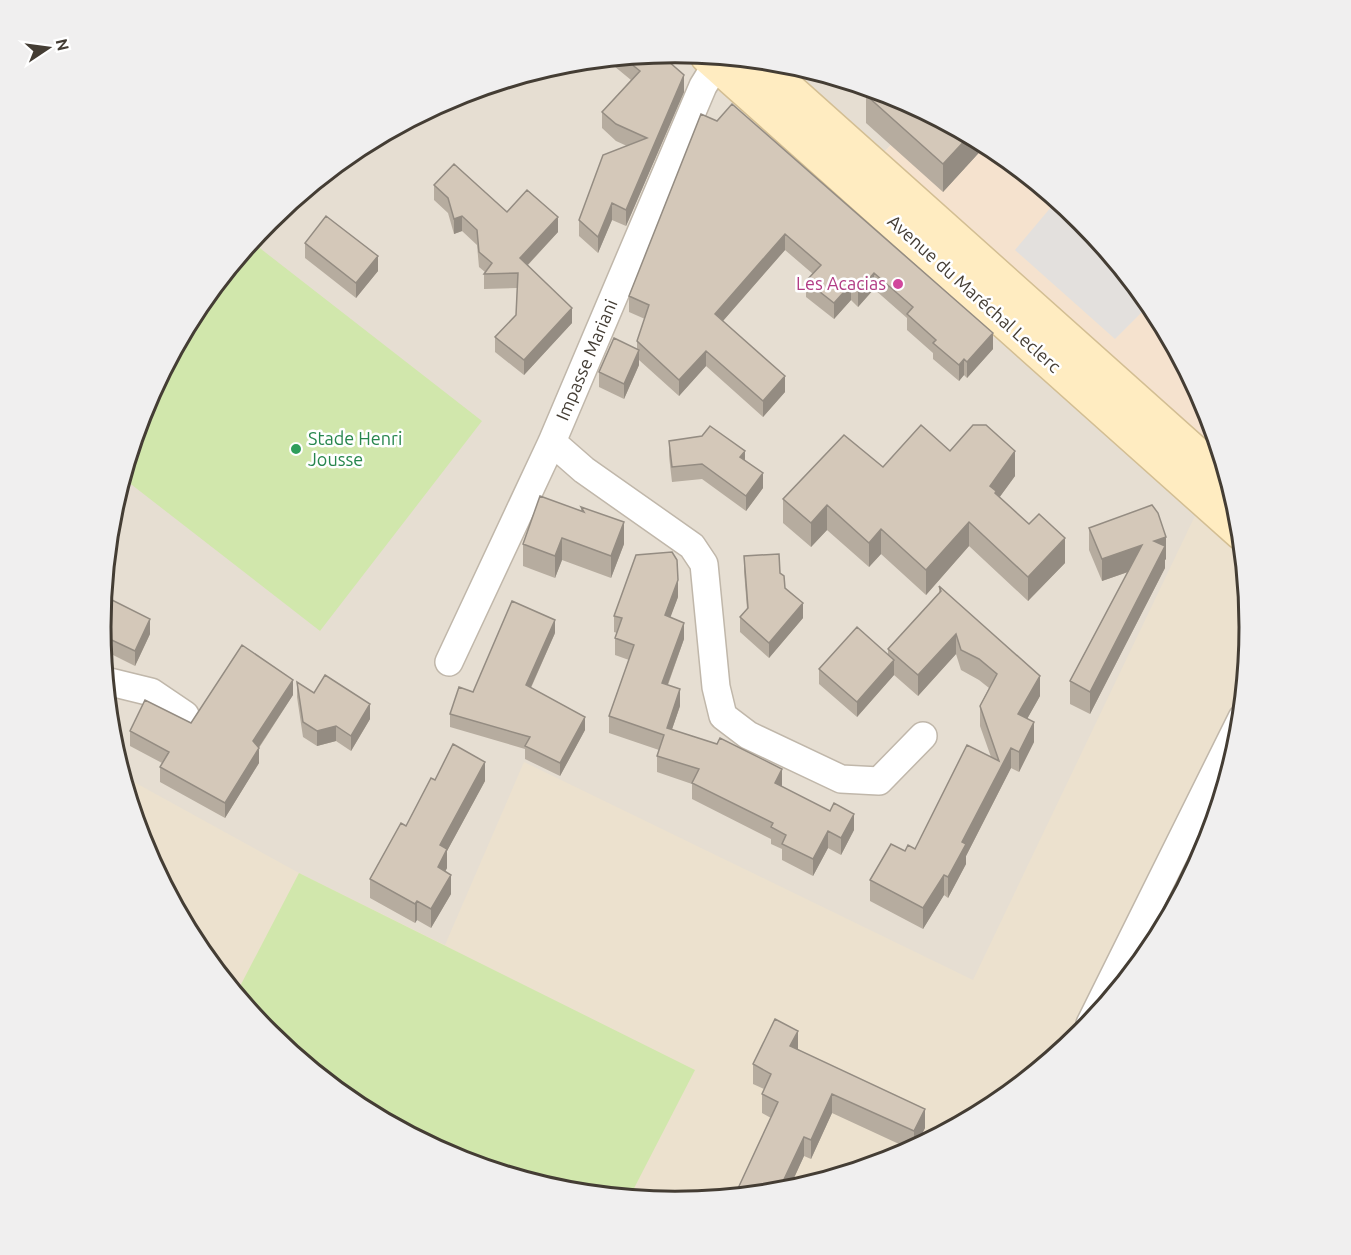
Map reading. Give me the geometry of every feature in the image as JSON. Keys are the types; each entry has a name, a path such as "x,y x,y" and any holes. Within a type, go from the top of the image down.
{"main road":[{"name":"Avenue du Maréchal Leclerc","path":"721,65 1230,523"},
{"name":"Avenue du Maréchal Leclerc","path":"768,71 1219,474"}],"street":[{"name":"Impasse Mariani","path":"449,662 552,442 712,64"},
{"path":"552,442 584,470 692,546 704,564 716,687 723,716 748,735 841,779 879,780 923,736"},
{"path":"114,683 151,692 185,715"},
{"path":"1105,994 1227,749"}],"shaded area":[{"path":"639,64 712,64 786,74 822,82 857,93 916,117 845,196 1228,512 1239,591 1239,654 1093,1008 1048,1052 989,1097 958,1116 892,1149 812,1175 749,1187 712,1191 639,1191 602,1187 529,1173 494,1162 426,1134 393,1116 362,1097 303,1052 251,1000 228,971 206,941 169,877 154,844 130,774 122,738 112,664 112,591 116,554 130,481 141,446 169,378 187,345 206,314 251,255 303,203 332,180 362,158 426,121 459,106 529,82 565,74"},
{"path":"916,117 989,158 1048,203 1100,255 1145,314 1164,345 1197,411 1221,481 1226,505 845,196"},
{"path":"1052,206 1100,255 1143,311 1115,339 1015,250"},
{"path":"1203,499 1230,523 1235,554 1239,591 1239,664 1229,738 1227,747 1119,976 1075,1027 1048,1052 989,1097 925,1134 892,1149 822,1173 786,1181 712,1191 639,1191 602,1187 529,1173 494,1162 426,1134 393,1116 362,1097 303,1052 251,1000 228,971 206,941 169,877 154,844 132,781 299,873 445,945 524,762 973,980"},
{"path":"1220,779 1197,844 1182,877 1145,941 1122,972"}],"green space":[{"name":"Stade Henri Jousse","path":"258,247 482,421 320,631 130,483 154,411 187,345 206,314"},
{"path":"299,873 695,1070 633,1190 565,1181 529,1173 459,1149 393,1116 362,1097 303,1052 276,1027 240,986"}],"building":[{"path":"670,63 684,75 626,210 612,203 598,237 579,220 603,155 647,138 616,124 602,112 640,71 632,65"},
{"path":"869,97 925,121 963,142 943,164"},
{"path":"732,104 993,333 967,362 964,359 959,365 933,343 936,340 907,314 913,307 874,273 858,291 851,284 834,303 806,281 821,265 785,234 715,314 785,376 763,401 706,351 679,380 637,341 649,305 629,296 701,114 717,121"},
{"path":"454,164 507,212 527,190 558,217 520,258 572,308 524,360 495,337 516,315 518,273 484,274 492,263 479,252 477,230 462,216 454,219 448,198 434,185"},
{"path":"326,216 378,256 356,283 305,243"},
{"path":"614,338 639,350 624,384 599,372"},
{"path":"921,425 950,451 973,425 986,425 1015,451 990,486 1029,524 1039,514 1065,538 1028,577 969,522 926,570 881,529 869,543 827,505 811,523 783,499 844,435 883,467"},
{"path":"710,426 745,451 740,457 763,473 746,496 702,464 672,467 669,441 702,436"},
{"path":"540,496 584,512 581,507 624,522 611,556 562,538 555,556 523,544"},
{"path":"1152,505 1158,513 1166,537 1154,541 1165,546 1090,692 1070,681 1142,545 1102,559 1089,528"},
{"path":"672,552 677,560 678,580 665,615 684,623 662,683 680,689 667,728 717,744 720,738 782,769 775,783 830,811 834,803 854,814 841,838 828,831 813,859 782,844 786,835 771,827 773,823 692,783 699,769 657,756 664,735 609,716 634,645 615,638 622,618 614,616 636,555"},
{"path":"779,554 780,573 784,576 785,588 803,603 769,643 740,617 748,608 744,556"},
{"path":"939,586 1040,676 1018,714 1034,722 1019,752 1011,748 962,842 966,844 948,877 944,875 923,908 870,880 891,844 905,851 908,845 915,849 967,745 999,761 980,706 997,674 979,659 961,650 956,634 918,675 888,649 941,591"},
{"path":"112,600 150,619 135,651 111,640"},
{"path":"512,601 555,620 526,685 585,717 560,763 525,746 530,737 450,714 459,687 473,692"},
{"path":"857,627 894,660 857,702 819,669"},
{"path":"242,645 293,680 253,741 259,748 225,803 160,767 169,752 130,731 145,700 191,723"},
{"path":"325,675 370,704 351,736 336,726 317,731 303,722 297,682 314,693"},
{"path":"453,744 485,762 440,845 447,849 438,867 451,875 431,909 417,901 415,904 370,879 401,823 406,826 431,778 435,780"},
{"path":"775,1019 798,1031 790,1046 925,1109 914,1131 832,1094 811,1140 804,1137 783,1181 738,1188 778,1102 762,1094 771,1074 753,1064"}],"place":[{"name":"Les Acacias","path":"898,284"},
{"name":"Stade Henri Jousse","path":"296,449"}]}
